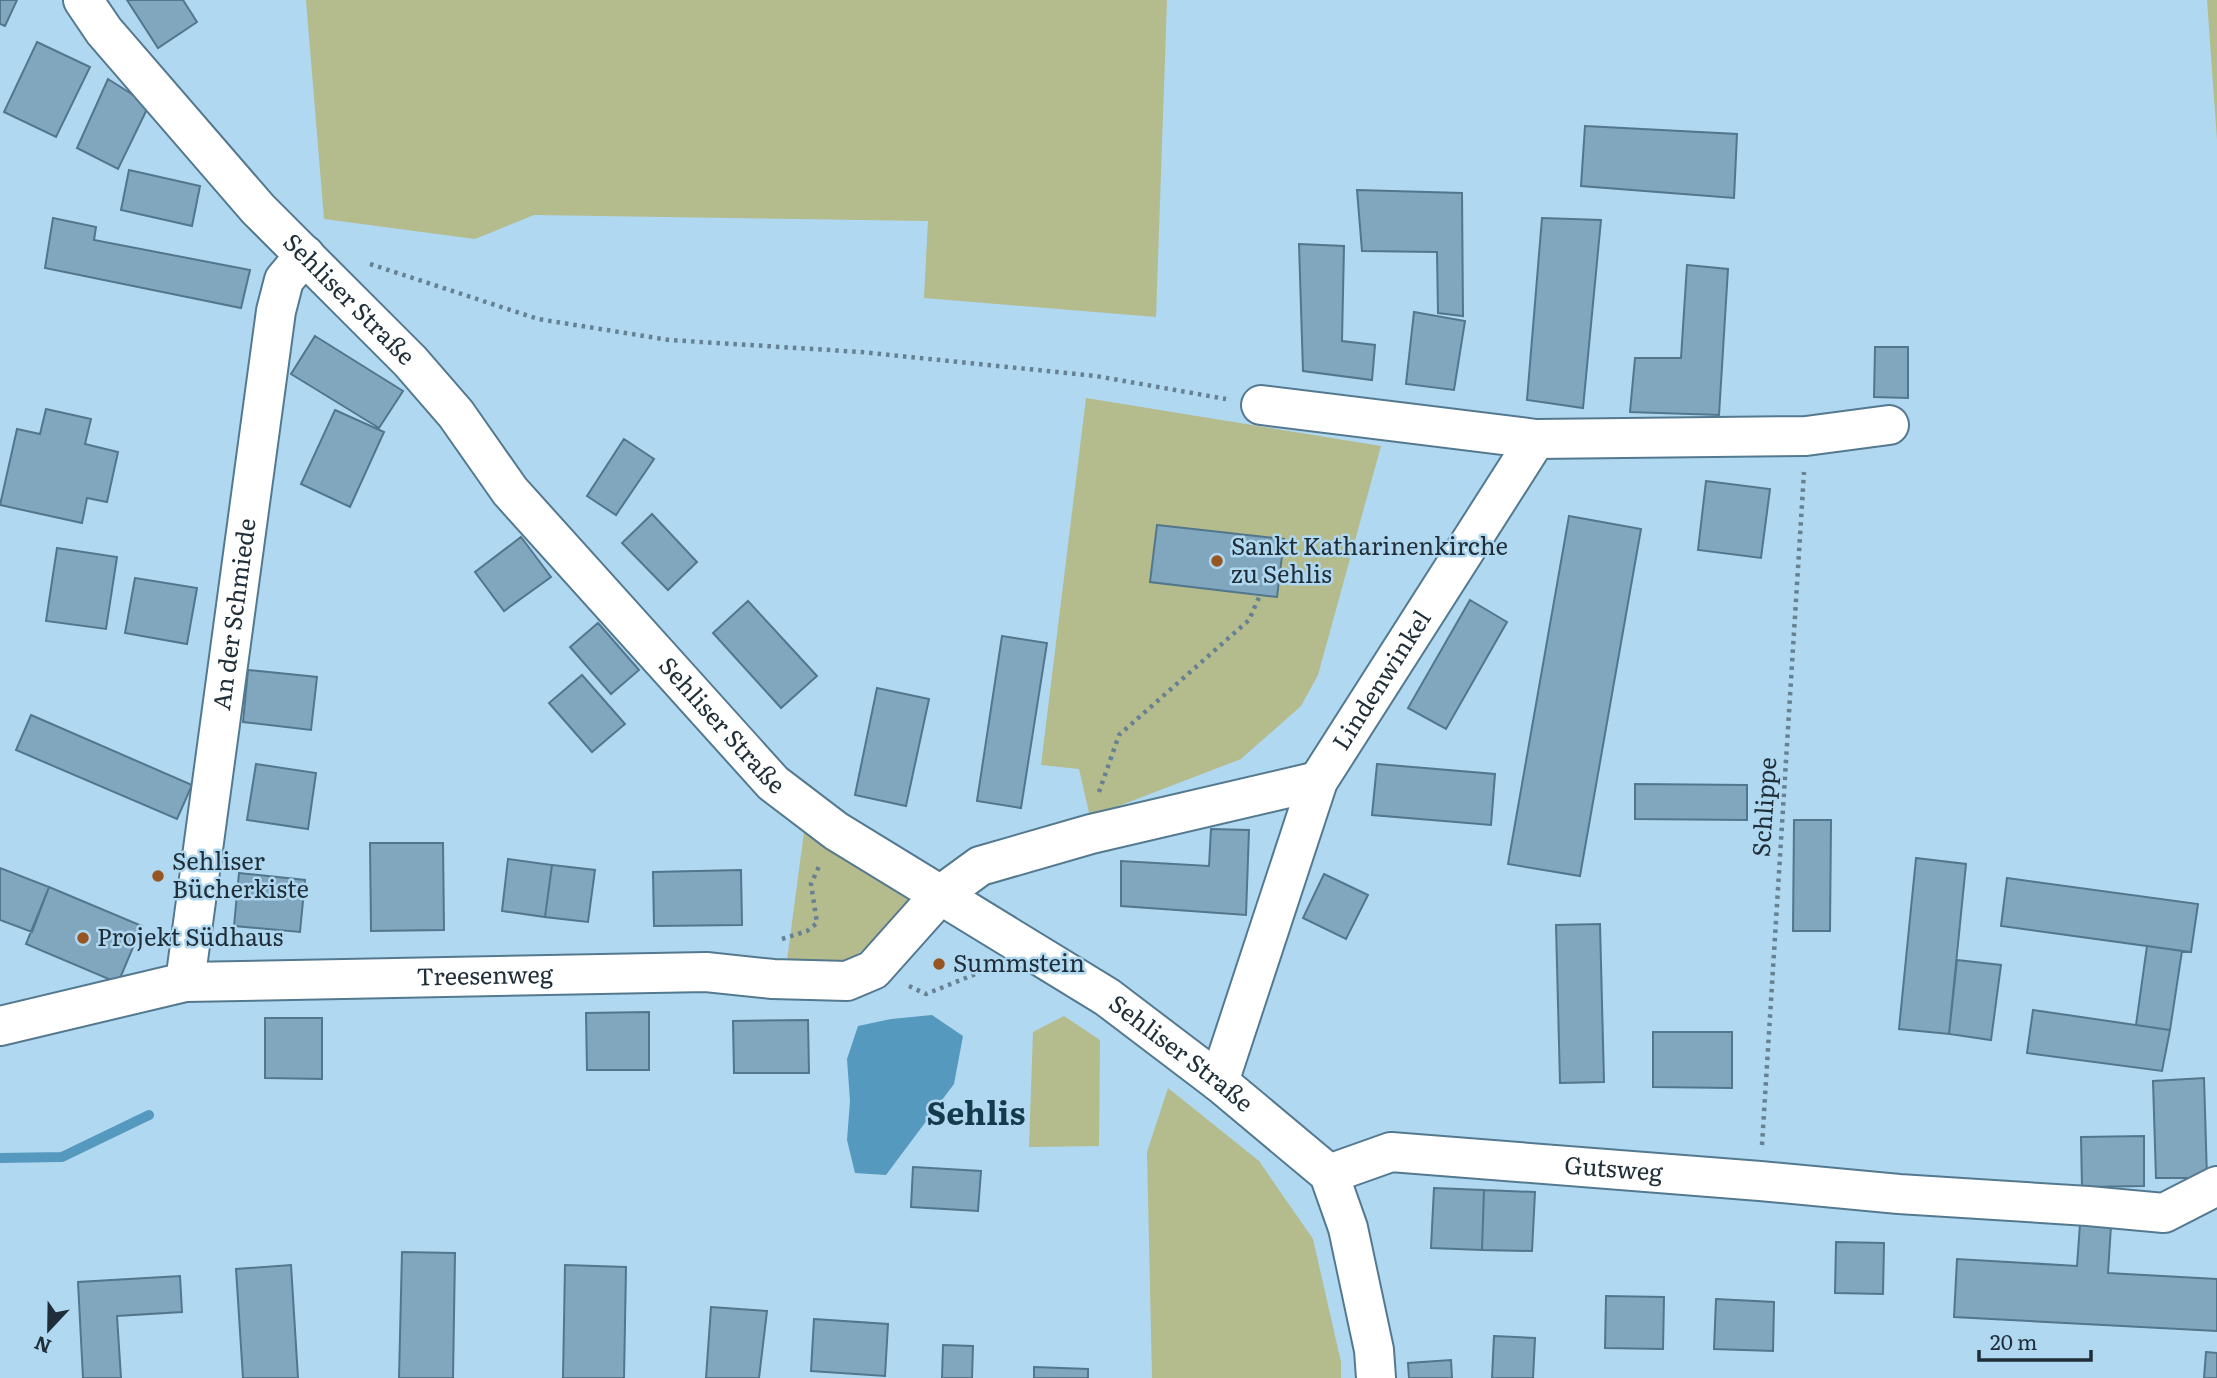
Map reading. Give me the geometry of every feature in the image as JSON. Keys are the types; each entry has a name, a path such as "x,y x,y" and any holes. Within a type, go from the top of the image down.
{"street":[{"name":"Sehliser Straße","path":"83,0 104,31 258,209 410,361 456,414 510,491 773,783 836,831 1107,997 1219,1083 1329,1174"},
{"name":"An der Schmiede","path":"185,982 276,311 284,280 305,255"},
{"path":"1261,405 1536,439 1806,436 1889,425"},
{"name":"Lindenwinkel","path":"1219,1083 1318,781 1536,439"},
{"path":"873,970 939,896 980,866 1091,834 1318,781"},
{"name":"Treesenweg","path":"0,1026 185,982 706,972 773,979 847,981 873,970"},
{"name":"Gutsweg","path":"1329,1174 1391,1152 2164,1213 2217,1186"},
{"path":"1329,1174 1348,1228 1374,1350 1376,1378"}],"path":[{"path":"363,262 538,319 669,340 861,352 1096,376 1261,405"},
{"name":"Schlippe","path":"1759,1181 1806,436"},
{"path":"1091,834 1097,798 1119,735 1249,620 1260,595"},
{"path":"773,979 779,940 807,931 817,923 811,884 836,831"},
{"path":"873,970 926,994 1031,951"}],"green space":[{"path":"306,0 1167,0 1156,317 924,298 928,221 534,215 475,239 324,219"},
{"path":"2207,0 2217,0 2217,140"},
{"path":"1086,398 1381,446 1318,675 1301,706 1241,759 1090,817 1079,769 1041,765"},
{"path":"806,817 916,906 847,963 786,968"},
{"path":"1064,1016 1100,1040 1099,1146 1029,1147 1033,1032"},
{"path":"1168,1088 1259,1161 1313,1239 1341,1362 1341,1378 1152,1378 1147,1152"}],"water":[{"path":"932,1015 963,1036 954,1084 886,1175 855,1173 847,1140 850,1101 847,1059 858,1026"}],"building":[{"path":"0,0 17,0 5,26 0,24"},
{"path":"127,0 183,0 197,22 158,48"},
{"path":"37,42 90,67 56,137 4,112"},
{"path":"108,79 149,105 118,169 77,148"},
{"path":"1585,126 1737,134 1734,198 1581,186"},
{"path":"129,170 200,186 192,226 121,210"},
{"path":"1357,190 1462,193 1463,316 1438,313 1437,252 1362,251"},
{"path":"53,218 96,227 94,240 250,270 241,308 45,268"},
{"path":"1542,218 1601,220 1583,408 1527,400"},
{"path":"1299,244 1344,246 1342,341 1375,345 1372,380 1303,371"},
{"path":"1687,265 1728,269 1719,415 1630,412 1635,358 1681,358"},
{"path":"1414,312 1465,321 1454,390 1406,384"},
{"path":"315,336 403,391 379,428 291,374"},
{"path":"1875,347 1908,347 1908,398 1874,397"},
{"path":"46,409 91,419 85,444 118,452 107,502 87,498 82,523 0,505 17,429 40,434"},
{"path":"335,410 384,432 350,507 301,484"},
{"path":"624,439 654,459 616,515 587,496"},
{"path":"1706,481 1770,489 1761,558 1698,550"},
{"path":"652,514 697,562 668,590 622,543"},
{"path":"1569,516 1641,529 1580,876 1508,864"},
{"name":"Sankt Katharinenkirche zu Sehlis","path":"1157,525 1284,539 1277,597 1150,582"},
{"path":"521,537 551,577 504,611 475,572"},
{"path":"57,548 117,557 106,629 46,621"},
{"path":"135,578 197,588 187,644 125,633"},
{"path":"1470,600 1507,622 1446,729 1408,708"},
{"path":"748,601 817,676 781,708 713,633"},
{"path":"598,623 639,670 611,694 570,647"},
{"path":"1002,636 1047,643 1021,808 977,801"},
{"path":"248,670 317,677 311,730 243,722"},
{"path":"582,675 625,724 592,752 549,703"},
{"path":"877,688 929,699 906,806 855,795"},
{"path":"31,715 192,785 177,819 16,750"},
{"path":"256,764 316,773 308,829 247,820"},
{"path":"1377,764 1495,774 1491,825 1372,815"},
{"path":"1635,784 1747,785 1747,820 1635,819"},
{"path":"1794,820 1831,820 1830,931 1793,931"},
{"path":"1211,829 1249,830 1246,915 1121,906 1121,861 1209,866"},
{"path":"370,843 443,843 444,930 371,931"},
{"path":"1916,858 1966,864 1949,1034 1899,1029"},
{"path":"508,859 552,865 545,917 502,911"},
{"path":"552,865 595,870 588,922 545,917"},
{"path":"0,868 49,887 32,932 0,920"},
{"path":"741,870 742,925 654,926 653,872"},
{"path":"239,873 305,880 300,932 234,926"},
{"path":"1324,874 1368,895 1346,939 1303,918"},
{"path":"2007,878 2198,904 2191,952 2001,926"},
{"name":"Projekt Südhaus","path":"49,887 142,926 118,983 26,944"},
{"path":"1600,924 1604,1082 1560,1083 1556,925"},
{"path":"2147,946 2182,951 2170,1030 2136,1025"},
{"path":"1957,960 2001,965 1991,1040 1949,1034"},
{"path":"2033,1010 2170,1030 2162,1071 2027,1053"},
{"path":"649,1012 649,1070 587,1070 586,1013"},
{"path":"265,1018 322,1018 322,1079 265,1078"},
{"path":"808,1020 809,1073 734,1073 733,1021"},
{"path":"1653,1032 1732,1032 1732,1088 1653,1087"},
{"path":"2204,1078 2207,1178 2156,1178 2153,1081"},
{"path":"2144,1136 2144,1186 2082,1187 2081,1137"},
{"path":"913,1167 981,1171 978,1211 911,1207"},
{"path":"1434,1188 1484,1190 1482,1250 1431,1248"},
{"path":"1484,1190 1535,1192 1532,1251 1482,1250"},
{"path":"2080,1224 2111,1226 2108,1273 2217,1279 2217,1331 1954,1317 1957,1259 2077,1266"},
{"path":"1836,1242 1884,1243 1883,1294 1835,1293"},
{"path":"402,1252 455,1253 453,1378 399,1378"},
{"path":"291,1265 298,1378 243,1378 236,1269"},
{"path":"565,1265 626,1267 624,1378 563,1378"},
{"path":"180,1276 182,1312 117,1316 121,1378 83,1378 78,1282"},
{"path":"1606,1296 1664,1297 1663,1349 1605,1348"},
{"path":"1716,1299 1774,1302 1773,1351 1714,1349"},
{"path":"711,1307 767,1311 759,1378 706,1378"},
{"path":"814,1319 888,1324 885,1376 811,1371"},
{"path":"1494,1336 1535,1338 1533,1378 1492,1378"},
{"path":"943,1345 973,1346 972,1378 942,1378"},
{"path":"2206,1352 2217,1353 2217,1378 2204,1378"},
{"path":"1451,1360 1452,1378 1409,1378 1408,1363"},
{"path":"1034,1367 1088,1369 1088,1378 1034,1378"}],"waterway":[{"path":"0,1158 62,1157 149,1115"}],"place":[{"name":"Sankt Katharinenkirche zu Sehlis","path":"1217,561"},
{"name":"Sehliser Bücherkiste","path":"158,876"},
{"name":"Projekt Südhaus","path":"83,938"},
{"name":"Summstein","path":"939,964"}],"district":[{"name":"Sehlis","path":"976,1114"}]}
